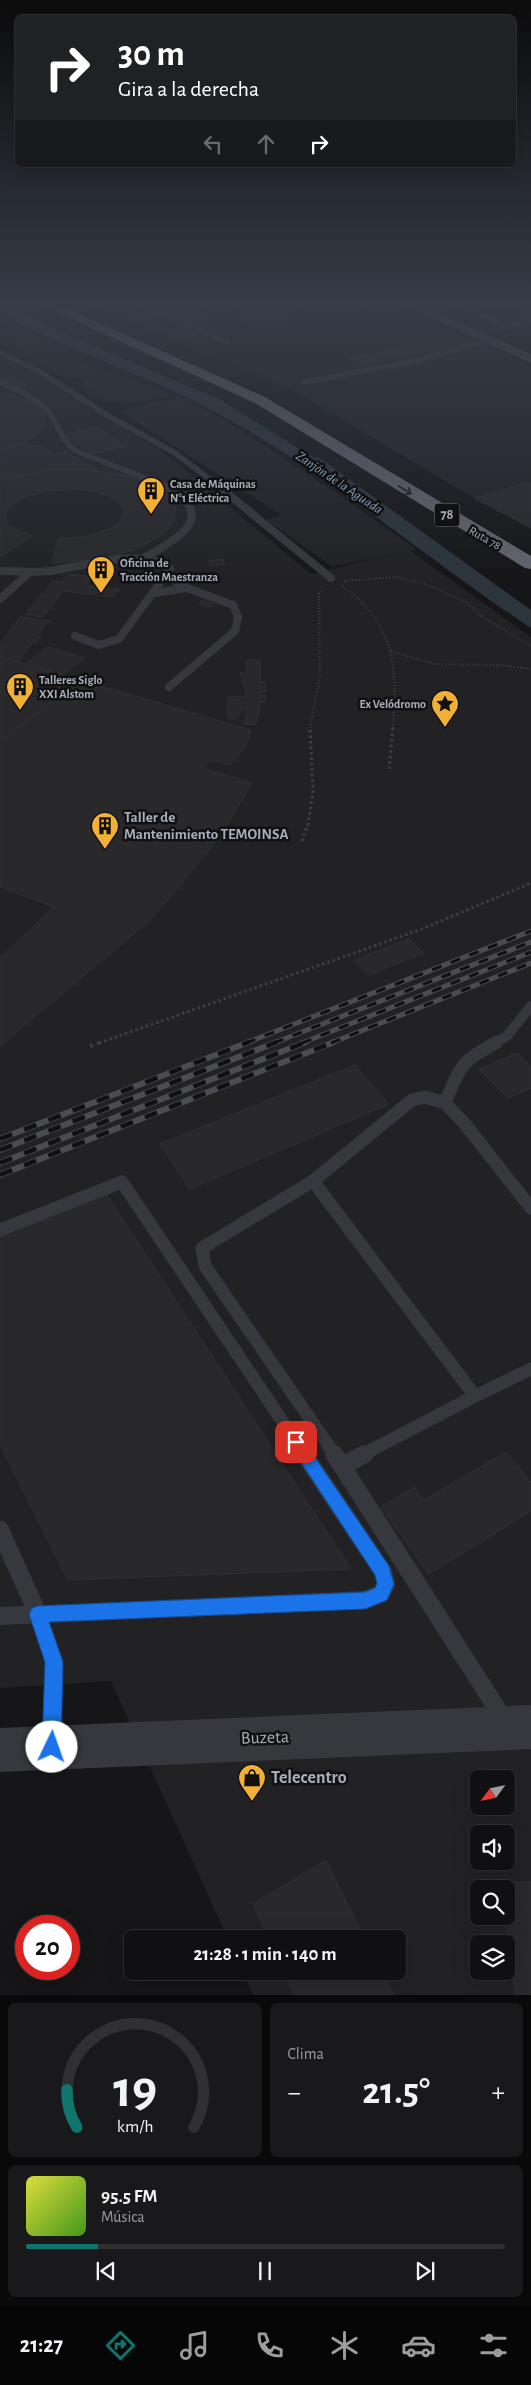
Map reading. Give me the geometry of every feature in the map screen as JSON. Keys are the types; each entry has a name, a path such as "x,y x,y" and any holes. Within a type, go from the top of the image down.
{"highway":[{"name":"Ruta 78","path":"251,396 531,564"},
{"path":"280,396 288,400"},
{"name":"Ruta 78","path":"385,459 496,523"}],"street":[{"name":"Buzeta","path":"0,1750 520,1727"}],"lane":[{"path":"27,396 38,402 55,420 62,440 73,450 95,461 157,482 175,491 187,502 192,517 188,528 142,559"},
{"path":"78,396 112,418 175,453 331,578"},
{"path":"0,571 52,571 142,559 160,561 167,564 170,569 166,576 120,639 99,645 75,636"},
{"path":"0,599 30,572"},
{"path":"166,576 187,588 233,605 236,608 239,623 235,630 170,687"},
{"path":"154,593 187,588"},
{"path":"445,1103 461,1066 471,1056 507,1036 531,1006"},
{"path":"520,1727 205,1266 202,1248 313,1180 412,1100 425,1097 445,1103 465,1124 531,1208"},
{"path":"313,1180 475,1396"},
{"path":"0,1230 122,1182 383,1572 386,1584 381,1594 365,1600 0,1616"},
{"path":"342,1466 475,1396 531,1369"},
{"path":"0,1530 38,1614 54,1662 52,1747"}],"path":[{"path":"331,578 353,581 378,577 397,577 425,584 456,597 484,618 531,646"},
{"path":"331,578 355,596 374,616 386,635 390,651 394,712 389,769"},
{"path":"302,841 308,824 313,791 308,746 320,675 320,593 331,578"},
{"path":"390,651 434,664 500,665 531,669"},
{"path":"90,1046 170,1016 368,950 467,911 531,883"}],"shaded area":[{"path":"0,396 73,396 162,451 311,574 394,554 332,567 267,520 281,515 120,411 180,396 227,421 329,488 416,549 410,551 531,637 531,1995 253,1995 247,1980 406,1980 406,1930 224,1930 111,1681 0,1688"},
{"path":"91,396 168,396 138,403 108,402"},
{"path":"303,396 531,396 531,528 474,498"}],"water":[{"name":"Zanjón de la Aguada","path":"184,396 212,396 219,399 314,458 318,457 531,610 531,628 307,468 268,442"}],"building":[{"path":"0,396 13,396 31,402 43,412 45,418 41,430 35,436 19,446 0,450"},
{"path":"96,427 126,446 92,454 63,435"},
{"path":"22,444 41,446 53,455 66,452 97,470 49,470 0,480 0,450"},
{"name":"Casa de Máquinas N°1 Eléctrica","path":"84,469 132,476 157,485 172,498 176,506 174,521 161,536 136,549 102,559 52,563 58,539 85,537 110,529 121,521 125,509 115,498 94,491 76,489 47,491 22,498 7,509 5,518 9,526 32,536 0,557 0,480 49,470"},
{"path":"531,482 531,528 474,498"},
{"path":"222,559 225,564 211,566 209,561"},
{"name":"Oficina de Tracción Maestranza","path":"68,574 91,577 86,585 119,589 113,597 63,591 43,617 26,614 53,581 61,582"},
{"path":"202,600 214,604 212,607 199,605"},
{"path":"20,617 51,621 46,623 37,636 41,637 37,642 33,642 18,662 0,657 0,645"},
{"path":"48,647 85,658 62,675 25,664"},
{"name":"Talleres Siglo XXI Alstom","path":"0,657 80,680 0,742"},
{"path":"247,660 260,660 260,682 265,682 265,692 260,692 260,695 265,695 265,702 260,702 260,710 255,725 244,724 247,710 243,709 235,719 229,719 226,712 229,712 226,706 229,705 229,700 226,697 247,696 240,673 247,673"},
{"name":"Taller de Mantenimiento TEMOINSA","path":"80,680 251,730 245,747 230,765 211,760 203,768 252,783 221,835 147,923 0,1046 0,958 54,907 0,887 0,742"},
{"path":"409,939 423,953 368,975 354,960"},
{"path":"517,1053 531,1067 531,1088 508,1098 479,1069"},
{"path":"355,1065 389,1104 190,1189 160,1144"},
{"path":"105,1192 351,1569 68,1580 0,1444 0,1237"},
{"path":"506,1452 531,1482 531,1511 429,1574 381,1507 414,1487 424,1500"},
{"path":"326,1860 361,1930 265,1930 253,1904"},
{"path":"515,1882 531,1882 531,1995 516,1995 514,1980 515,1935 507,1935 505,1925 515,1925"},
{"path":"288,1980 386,1980 394,1995 294,1995"}],"railway":[{"path":"246,1043 531,931"},
{"path":"274,1043 531,942"},
{"path":"302,1043 531,952"},
{"path":"331,1043 531,963"},
{"path":"0,1139 249,1042"},
{"path":"0,1150 277,1042"},
{"path":"0,1163 306,1042"},
{"path":"0,1175 334,1042"}],"place":[{"name":"Casa de Máquinas N°1 Eléctrica","path":"151,515"},
{"name":"Oficina de Tracción Maestranza","path":"101,594"},
{"name":"Talleres Siglo XXI Alstom","path":"20,711"},
{"name":"Ex Velódromo","path":"445,728"},
{"name":"Taller de Mantenimiento TEMOINSA","path":"105,850"},
{"name":"Telecentro","path":"252,1802"}],"route":[{"path":"52,1747 54,1662 38,1614 365,1600 381,1594 386,1584 383,1572 296,1442"}]}
